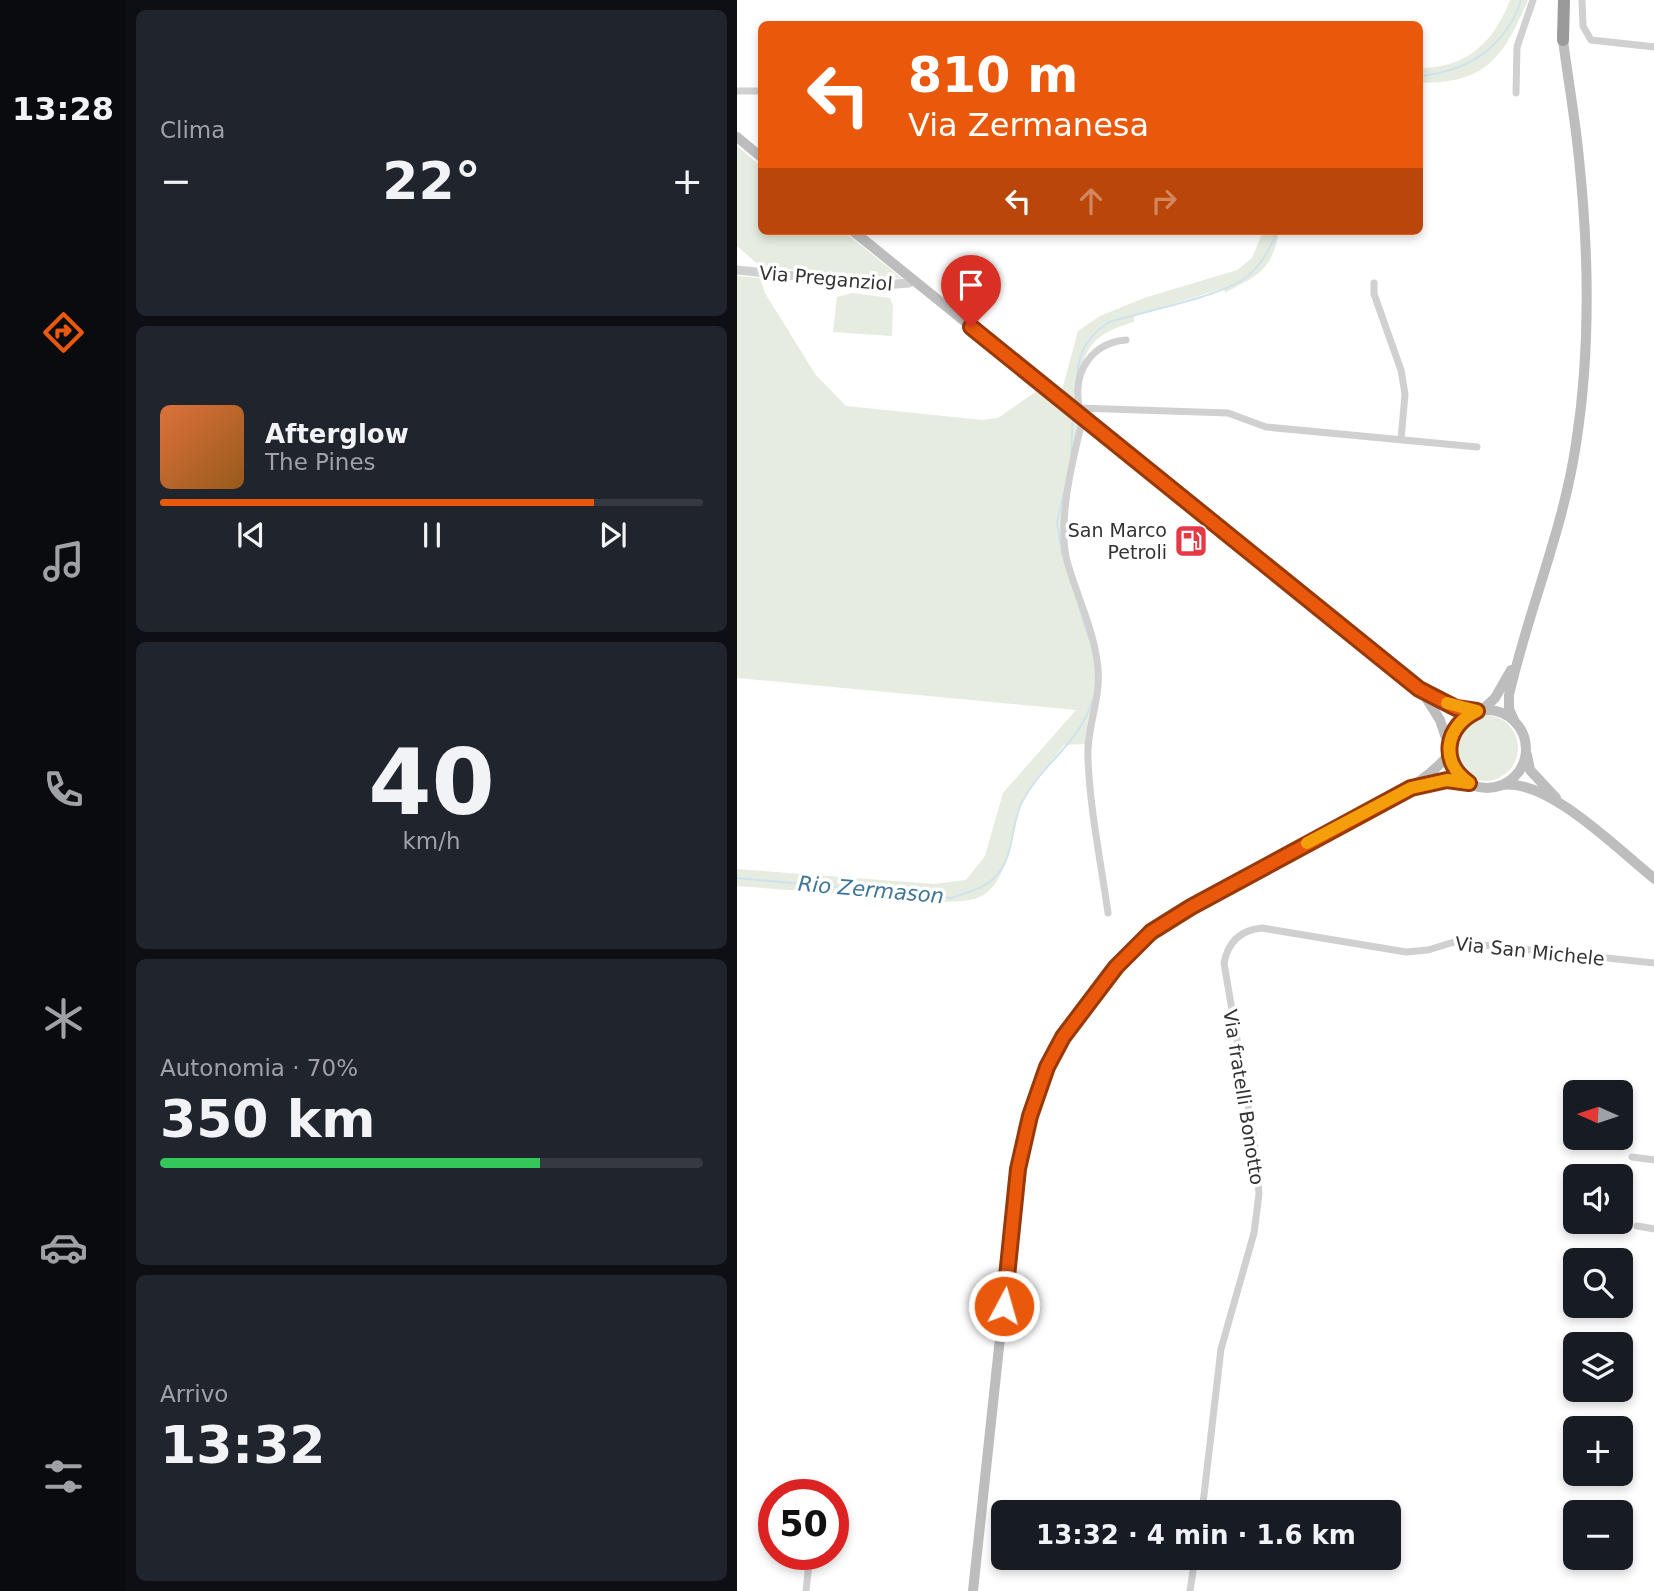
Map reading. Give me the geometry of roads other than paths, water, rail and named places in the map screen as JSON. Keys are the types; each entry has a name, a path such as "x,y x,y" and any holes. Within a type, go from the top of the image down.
{"highway":[{"path":"1560,2 1563,40"}],"main road":[{"path":"1563,40 1585,226 1585,367 1576,447 1564,504 1519,655 1508,702 1525,739 1530,770 1568,809 1654,879"},
{"path":"737,137 758,154"},
{"path":"858,235 1419,689 1456,708 1505,714 1514,720"},
{"path":"1411,788 1449,752 1456,726 1496,696 1519,655"},
{"path":"1419,689 1440,720 1456,771 1469,783"},
{"path":"1502,785 1519,771 1526,750"},
{"path":"973,1591 1018,1169 1030,1116 1047,1067 1063,1037 1116,967 1151,932 1298,848 1411,788 1447,780 1480,787 1502,785 1532,789 1568,809"}],"street":[{"path":"1516,93 1517,47 1533,0"},
{"path":"1582,0 1583,26 1592,40 1654,47"},
{"path":"737,91 758,91"},
{"name":"Via Preganziol","path":"737,270 884,285 909,283 912,279"},
{"path":"1375,283 1374,294 1401,370 1405,394 1401,440"},
{"path":"1108,913 1088,760 1099,671 1065,546 1081,373 1088,357 1101,344 1125,340"},
{"path":"1077,411 1228,413 1266,427 1477,447"},
{"name":"Via San Michele","path":"1241,934 1262,928 1414,952 1454,942 1654,963"},
{"name":"Via fratelli Bonotto","path":"1203,1500 1221,1349 1254,1233 1259,1195 1254,1140 1224,963 1229,947 1241,934"},
{"path":"1632,1157 1654,1160"},
{"path":"1637,1226 1654,1229"},
{"path":"806,1591 808,1570"},
{"path":"1190,1591 1193,1570"}],"waterway":[{"name":"Rio Zermason","path":"1423,76 1437,74 1468,63 1495,44 1514,17 1521,0"},
{"name":"Rio Zermason","path":"1077,376 1086,345 1095,333 1109,322 1202,297 1236,283 1248,276 1261,261 1275,235"},
{"name":"Rio Zermason","path":"1071,456 1073,416"},
{"name":"Rio Zermason","path":"1062,555 1057,522 1064,492"},
{"name":"Rio Zermason","path":"1079,607 1089,639"},
{"name":"Rio Zermason","path":"737,878 951,898 980,888 995,877 1006,860 1018,811 1030,788 1070,742 1087,715 1093,699"}],"place":[{"name":"San Marco Petroli","path":"1191,541"}]}
